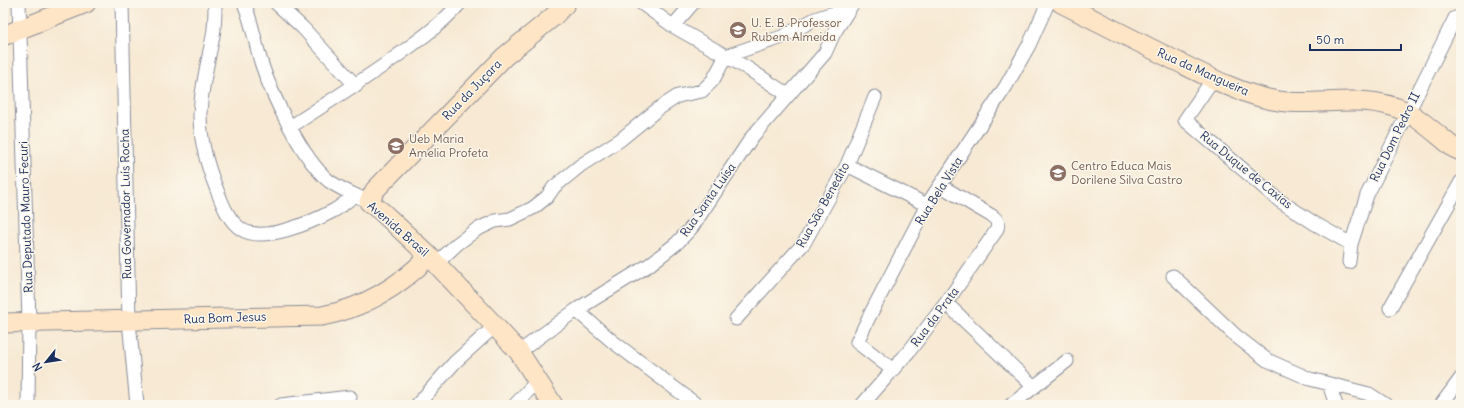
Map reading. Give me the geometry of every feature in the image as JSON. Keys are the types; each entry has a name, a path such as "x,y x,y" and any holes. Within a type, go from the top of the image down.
{"street":[{"name":"Rua Deputado Mauro Fecuri","path":"19,3 29,322 28,405"},
{"path":"3,36 86,3"},
{"name":"Rua Governador Luís Rocha","path":"122,3 129,321 136,405"},
{"path":"216,3 213,34 202,98 200,133 206,162 222,202 232,221 241,230 253,234 269,235 294,228 362,198"},
{"name":"Avenida Brasil","path":"244,3 249,15 261,63 273,92 290,127 315,166 329,180 362,198 382,212 433,260 519,352 553,405"},
{"path":"276,3 303,28 356,86"},
{"path":"290,127 356,86 433,30 460,3"},
{"name":"Rua da Juçara","path":"362,198 375,190 504,57 554,16 566,3"},
{"path":"641,3 673,26 747,68 788,95"},
{"path":"673,26 693,3"},
{"name":"Rua Bela Vista","path":"893,370 857,342 927,205 1006,86 1029,45 1048,3"},
{"name":"Rua da Mangueira","path":"1061,3 1212,78 1247,92 1268,99 1289,102 1357,100 1389,105 1407,112 1454,148 1461,151"},
{"path":"433,260 476,230 495,221 510,219 532,208 547,197 554,187 581,165 620,140 643,119 678,96 702,91 713,80 726,56 782,37 816,19 850,8"},
{"name":"Rua Santa Luísa","path":"519,352 576,310 649,266 677,243 692,227 752,137 825,53 834,33 850,8"},
{"name":"Rua Dom Pedro II","path":"1349,262 1351,244 1367,195 1455,18"},
{"name":"Rua Duque de Caxias","path":"1212,78 1185,120 1280,201 1314,223 1351,244"},
{"name":"Rua São Benedito","path":"736,319 804,243 846,165 875,97"},
{"path":"846,165 927,205"},
{"path":"1390,308 1461,182"},
{"name":"Rua da Prata","path":"862,405 893,370 946,303 998,226 998,222 992,216 941,186"},
{"name":"Rua Bom Jesus","path":"3,323 322,316 345,311 378,296 415,270 433,260"},
{"path":"1173,276 1236,336 1267,360 1310,379 1369,394 1386,405"},
{"path":"946,303 1034,386"},
{"path":"576,310 612,340 697,405"},
{"path":"417,405 455,362 495,326"},
{"path":"1011,405 1068,361"},
{"path":"1441,405 1461,378"},
{"path":"515,405 538,380"},
{"path":"1329,384 1335,405"},
{"path":"281,405 350,397"}],"place":[{"name":"U. E. B. Professor Rubem Almeida","path":"738,30"},
{"name":"Ueb Maria Amelia Profeta","path":"396,146"},
{"name":"Centro Educa Mais Dorilene Silva Castro","path":"1058,173"}]}
